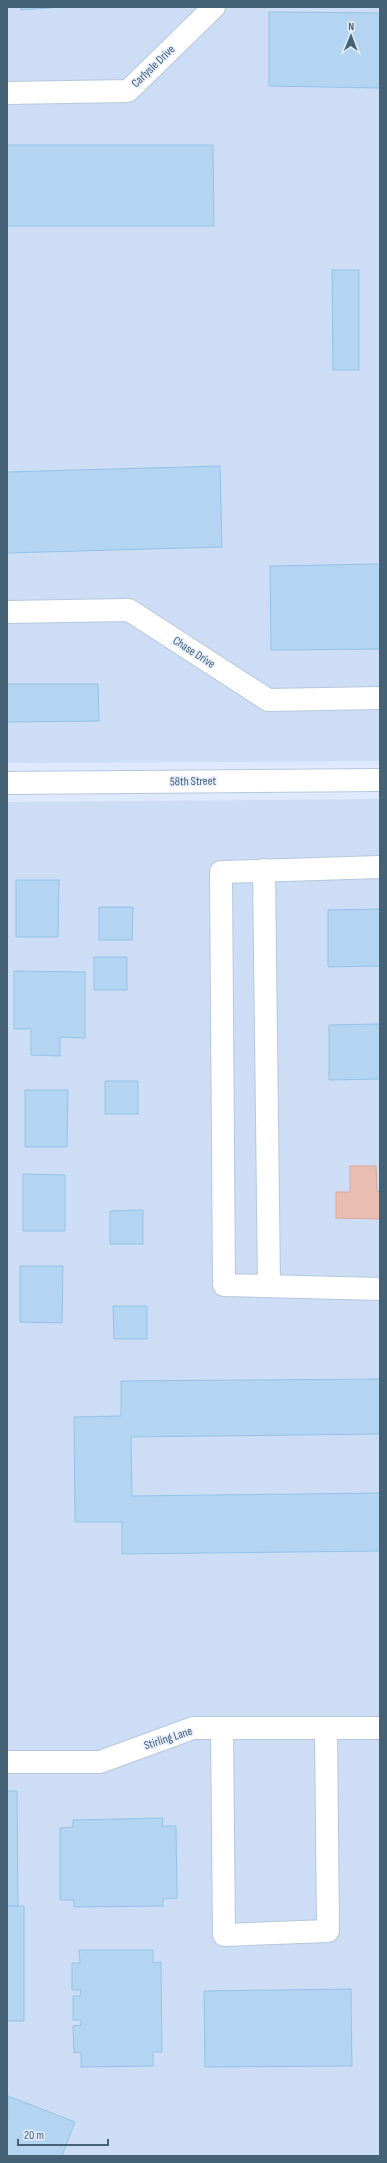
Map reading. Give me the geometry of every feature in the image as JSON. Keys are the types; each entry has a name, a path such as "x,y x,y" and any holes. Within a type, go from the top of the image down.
{"street":[{"name":"Carlysle Drive","path":"7,93 128,91 214,7"},
{"name":"Chase Drive","path":"7,612 129,610 268,700 380,698"},
{"name":"58th Street","path":"7,783 380,780"},
{"path":"380,867 221,872 224,1285 380,1289"},
{"path":"264,870 269,1286"},
{"name":"Stirling Lane","path":"7,1762 100,1762 192,1728 380,1728"},
{"path":"222,1728 224,1935 328,1932 326,1729"}],"shaded area":[{"path":"7,7 380,7 380,761 7,763"},
{"path":"380,799 380,2156 7,2156 7,802"},
{"path":"350,1166 376,1166 377,1191 380,1192 380,1219 336,1218 336,1192 350,1192"}],"building":[{"path":"21,7 62,7 21,10"},
{"path":"269,12 380,13 380,88 269,86"},
{"path":"7,145 213,145 214,226 7,226"},
{"path":"332,270 359,270 359,370 333,370"},
{"path":"220,466 222,547 7,553 7,472"},
{"path":"380,564 380,649 271,650 270,566"},
{"path":"7,684 98,684 99,721 7,722"},
{"path":"16,880 59,880 58,937 16,937"},
{"path":"99,907 133,907 132,940 99,940"},
{"path":"380,909 380,966 328,967 328,910"},
{"path":"94,957 127,957 127,990 94,990"},
{"path":"14,971 85,972 85,1038 60,1037 60,1056 31,1055 31,1029 14,1029"},
{"path":"380,1024 380,1079 329,1080 329,1025"},
{"path":"105,1081 138,1081 138,1114 105,1114"},
{"path":"25,1090 68,1090 67,1147 25,1147"},
{"path":"23,1174 65,1175 65,1231 23,1231"},
{"path":"143,1210 143,1244 110,1244 110,1211"},
{"path":"20,1266 63,1266 62,1323 20,1322"},
{"path":"113,1306 147,1306 147,1339 114,1339"},
{"path":"380,1379 380,1434 131,1437 132,1496 380,1493 380,1551 122,1554 122,1522 75,1522 74,1417 121,1416 121,1381"},
{"path":"7,1791 17,1791 18,1906 7,1906"},
{"path":"163,1818 162,1826 176,1826 177,1898 163,1899 163,1906 74,1907 74,1900 60,1900 60,1828 73,1827 73,1820"},
{"path":"7,1906 24,1906 24,2021 7,2021"},
{"path":"79,1950 153,1950 153,1963 161,1962 162,2052 153,2052 153,2066 81,2067 81,2052 74,2053 73,2026 81,2025 81,2020 73,2020 73,1996 80,1996 81,1990 72,1990 72,1963 80,1963"},
{"path":"351,1989 352,2066 205,2067 204,1991"},
{"path":"8,2096 75,2122 62,2156 7,2156"}]}
